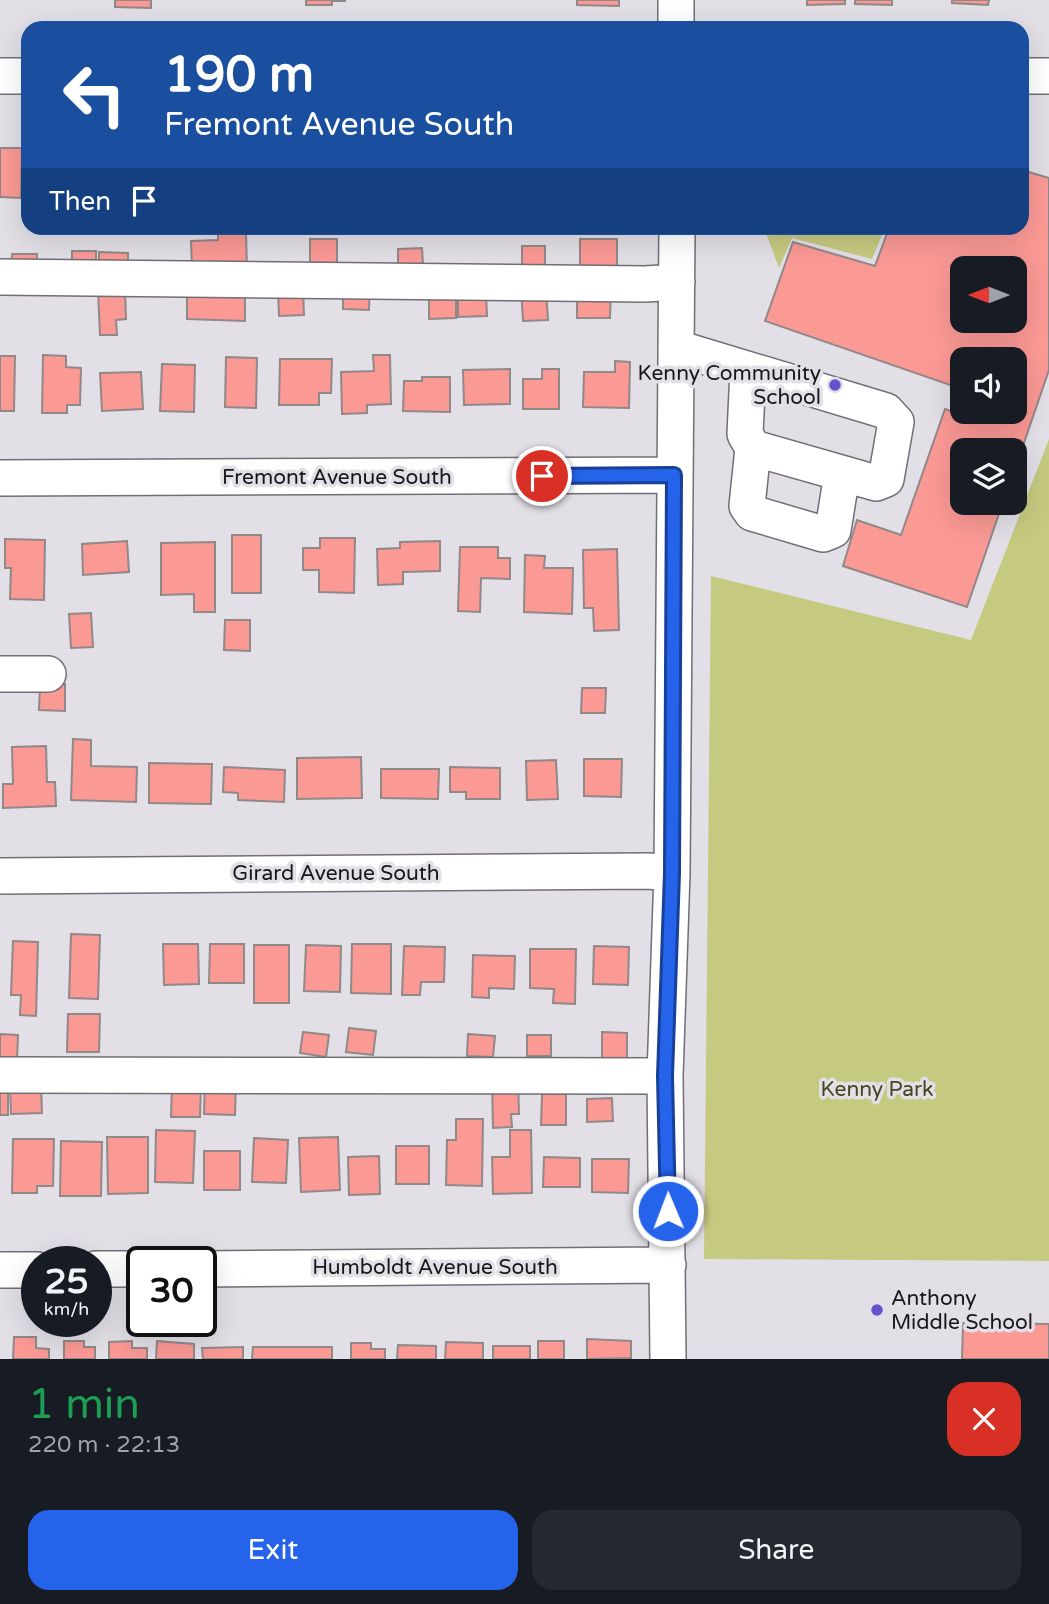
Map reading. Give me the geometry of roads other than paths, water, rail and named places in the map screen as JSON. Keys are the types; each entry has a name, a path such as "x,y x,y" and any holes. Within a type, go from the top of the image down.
{"street":[{"path":"676,0 676,21"},
{"path":"0,76 21,76"},
{"path":"1029,76 1049,76"},
{"path":"668,1359 665,1076 672,873 677,235"},
{"path":"0,277 645,284 677,282"},
{"path":"677,348 886,411 896,422 886,479 876,483 753,448"},
{"path":"748,370 745,434 753,448 747,506 752,513 823,534 833,530 842,474"},
{"name":"Fremont Avenue South","path":"0,478 674,475"},
{"path":"0,674 48,674"},
{"name":"Girard Avenue South","path":"0,876 634,871 672,873"},
{"path":"0,1075 665,1076"},
{"name":"Humboldt Avenue South","path":"217,1269 668,1265"},
{"path":"0,1270 21,1270"}],"place":[{"name":"Kenny Community School","path":"835,385"},
{"name":"Anthony Middle School","path":"877,1310"}],"park label":[{"name":"Kenny Park","path":"877,1089"}]}
